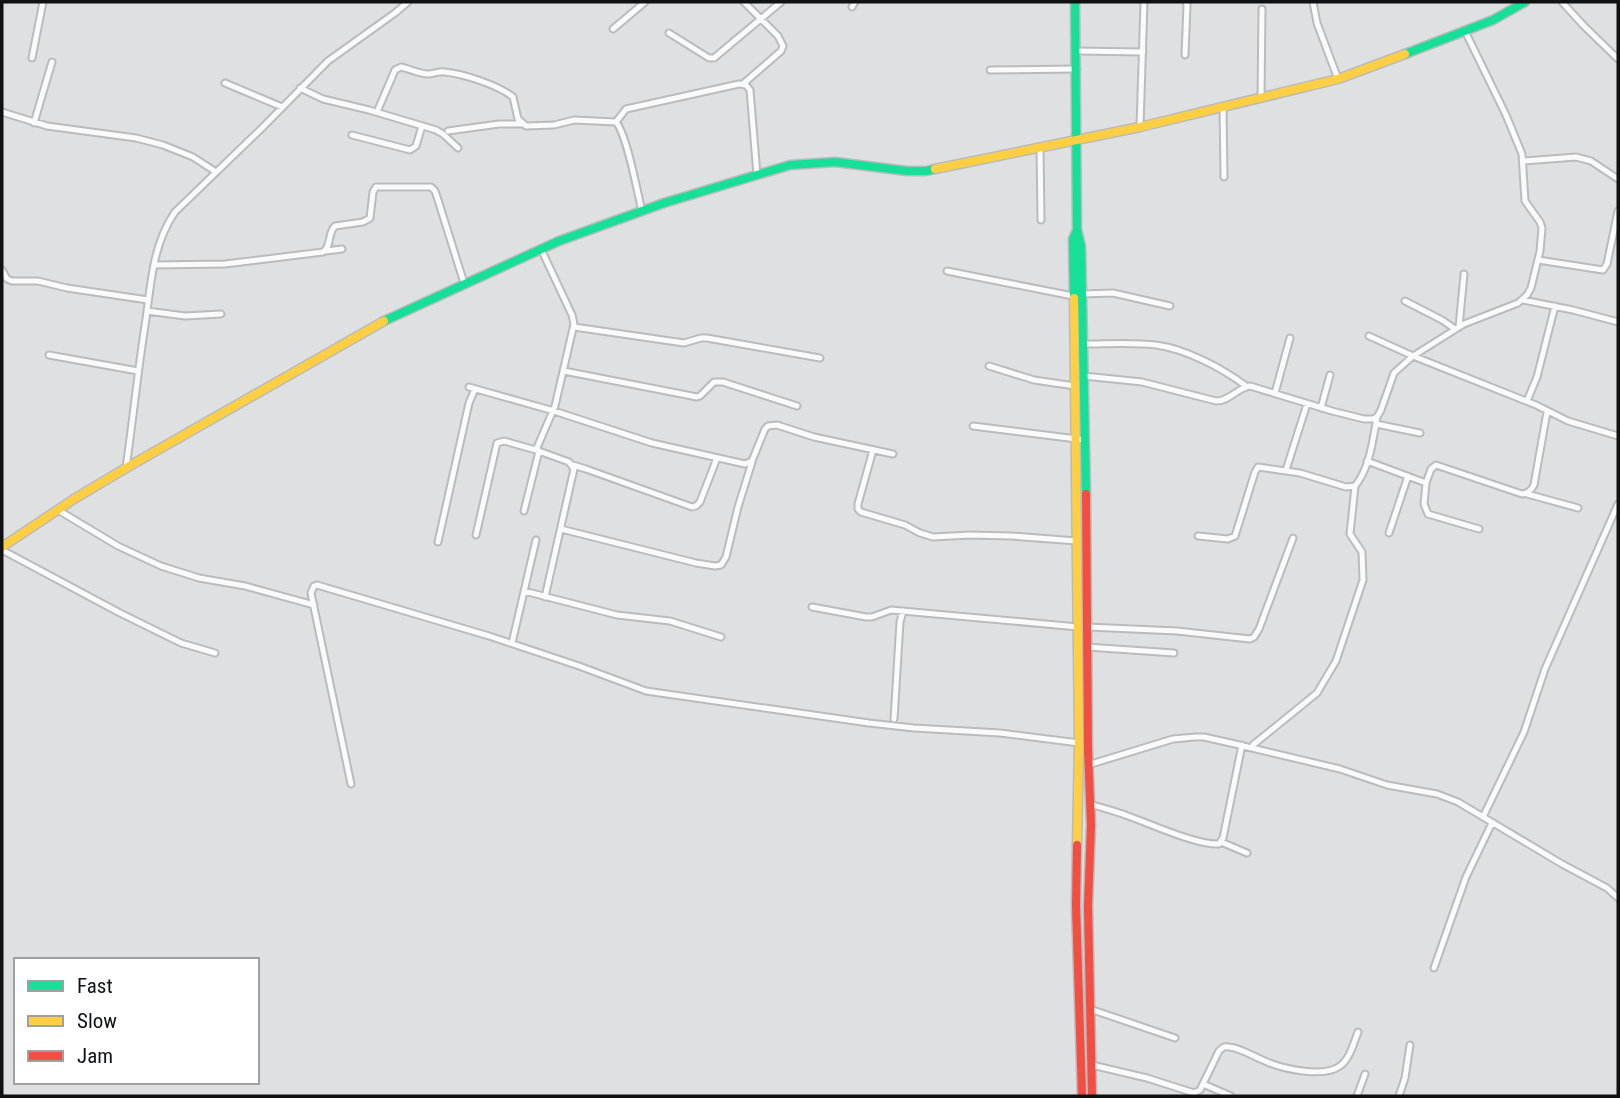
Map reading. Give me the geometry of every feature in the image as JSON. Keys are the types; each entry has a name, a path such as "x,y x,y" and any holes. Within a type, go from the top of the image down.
{"main road":[{"path":"1075,2 1077,230 1073,247 1084,376 1077,541 1083,608"},
{"path":"2,548 126,468 392,317 559,241 664,203 790,165 850,163 902,171 926,171 1140,127 1338,79 1493,20 1525,2"},
{"path":"1078,295 1075,386 1080,439 1083,627 1078,768 1077,919 1082,1096"},
{"path":"1083,627 1087,647 1091,825 1088,906 1092,1096"}],"street":[{"path":"32,58 43,2"},
{"path":"126,468 148,300 160,238 166,225 175,212 300,88 337,54 408,2"},
{"path":"613,29 645,2"},
{"path":"616,122 626,109 743,84 783,48 783,43 744,2"},
{"path":"669,33 711,59 781,2"},
{"path":"1140,127 1144,2"},
{"path":"1185,55 1186,2"},
{"path":"1313,2 1317,23 1338,79"},
{"path":"1562,2 1618,59"},
{"path":"1261,98 1262,9"},
{"path":"1253,745 1317,693 1336,661 1363,580 1362,552 1350,534 1355,486 1367,461 1377,417 1394,373 1413,356 1457,328 1523,300 1531,288 1542,228 1525,201 1523,161 1506,115 1465,31"},
{"path":"1076,51 1143,52"},
{"path":"34,123 52,62"},
{"path":"377,112 395,70 401,67 425,74 448,73 480,81 505,92 513,97 518,119 522,124"},
{"path":"990,70 1077,69"},
{"path":"225,83 282,107"},
{"path":"743,84 750,90 757,176"},
{"path":"300,88 323,99 422,126 443,134 458,148"},
{"path":"1223,107 1224,177"},
{"path":"2,112 34,123 136,138 163,145 193,157 215,172"},
{"path":"449,131 499,124 522,124 530,127 574,120 616,122 624,138 642,211"},
{"path":"352,135 410,150 416,146 422,126"},
{"path":"1040,148 1041,220"},
{"path":"1523,161 1576,157 1591,161 1618,179"},
{"path":"326,251 330,233 335,226 363,222 370,218 376,187 430,187 435,191 464,283"},
{"path":"1538,260 1603,270 1615,246 1618,211"},
{"path":"154,265 225,264 342,249"},
{"path":"524,511 538,451 554,411 574,327 572,315 541,249"},
{"path":"2,270 7,279 12,281 38,281 148,300"},
{"path":"947,271 1078,295 1113,293 1170,306"},
{"path":"1457,328 1464,274"},
{"path":"1523,300 1618,322"},
{"path":"1405,301 1457,328"},
{"path":"1527,401 1537,377 1555,306"},
{"path":"147,311 185,316 221,314"},
{"path":"574,327 684,343 707,338 820,358"},
{"path":"1369,336 1527,401 1568,421 1618,436"},
{"path":"1275,394 1290,338"},
{"path":"1083,344 1155,345 1177,350 1228,373 1246,386 1364,419 1377,417"},
{"path":"49,355 138,371"},
{"path":"989,366 1034,380 1075,386"},
{"path":"564,372 697,397 710,384 723,382 797,406"},
{"path":"1321,408 1330,375"},
{"path":"1084,376 1142,382 1216,401 1223,401 1246,386"},
{"path":"438,542 472,388 652,443 745,464 752,461"},
{"path":"1286,470 1307,404"},
{"path":"1527,494 1534,485 1547,412"},
{"path":"1376,424 1420,433"},
{"path":"561,529 696,563 721,565 726,557 752,461 765,429 772,425 893,454"},
{"path":"973,426 1080,439"},
{"path":"476,535 496,443 504,441 538,451 692,507 700,502 718,458"},
{"path":"873,450 858,504 861,512 905,525 933,537 1011,536 1077,541"},
{"path":"1367,461 1426,483"},
{"path":"545,597 573,465"},
{"path":"1479,529 1428,514 1424,504 1426,483 1433,466 1522,494 1578,508"},
{"path":"1198,536 1228,539 1235,536 1256,468 1286,470 1346,487 1355,486"},
{"path":"1389,533 1408,476"},
{"path":"1483,817 1524,732 1545,669 1618,507"},
{"path":"58,510 118,546 161,566 199,578 254,588 314,605"},
{"path":"812,607 866,617 891,610 1250,639 1259,629 1293,538"},
{"path":"512,643 536,540"},
{"path":"2,548 132,619 181,643 215,653"},
{"path":"351,784 314,605 312,589 317,585 512,643 654,692 880,724 1000,733 1079,743"},
{"path":"524,591 617,615 670,621 721,637"},
{"path":"894,719 903,611"},
{"path":"1087,647 1174,653"},
{"path":"1078,768 1187,737 1205,737 1242,745 1340,769 1387,785 1437,794 1458,802 1606,888 1618,898"},
{"path":"1090,804 1216,845 1221,842 1242,745"},
{"path":"1434,968 1461,890 1492,823"},
{"path":"1221,842 1247,853"},
{"path":"1090,1009 1175,1038"},
{"path":"1092,1065 1147,1078 1191,1093 1198,1092 1222,1048 1231,1047 1288,1069 1328,1070 1344,1062 1358,1032"},
{"path":"1399,1096 1410,1045"},
{"path":"1357,1096 1365,1073"},
{"path":"1203,1084 1231,1096"}],"traffic: fast":[{"path":"1074,298 1073,239 1077,230 1075,2"},
{"path":"1405,54 1493,20 1525,2"},
{"path":"384,321 559,241 664,203 790,165 835,162 907,171 935,169"},
{"path":"1077,230 1081,246 1086,494"}],"traffic: slow":[{"path":"935,169 1140,127 1338,79 1405,54"},
{"path":"1074,298 1079,743 1077,845"},
{"path":"2,547 126,468 384,321"}],"traffic: jam":[{"path":"1086,494 1091,825 1088,906 1092,1096"},
{"path":"1077,845 1076,906 1082,1096"}]}
